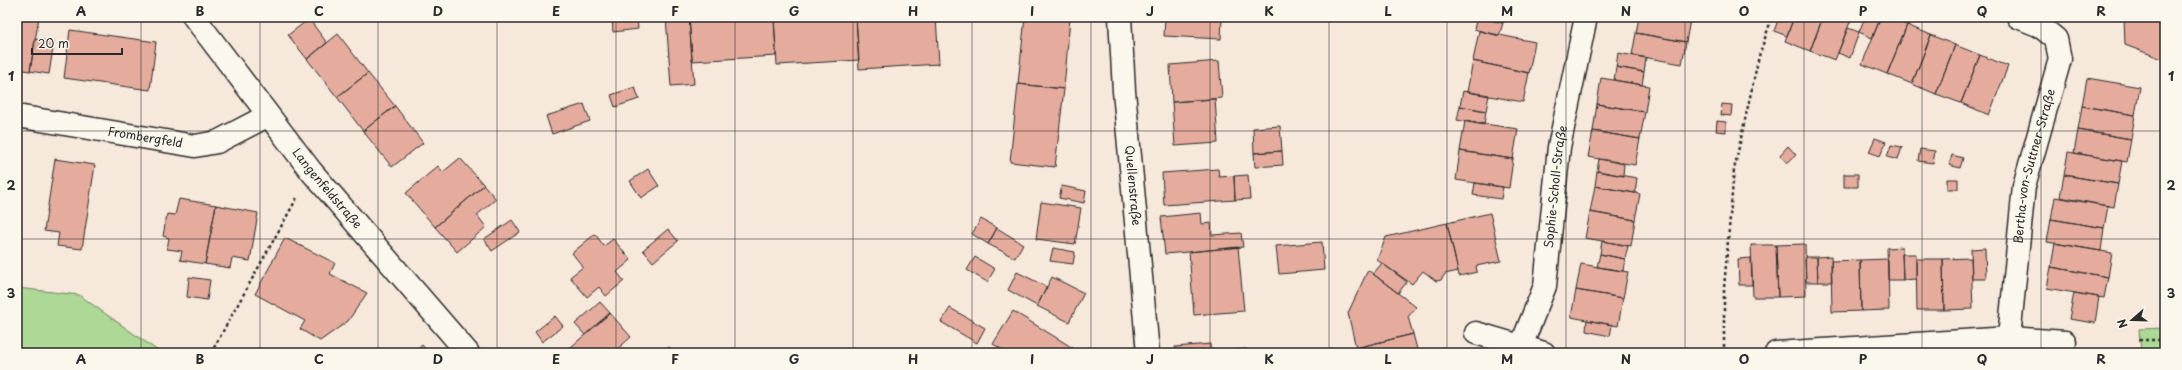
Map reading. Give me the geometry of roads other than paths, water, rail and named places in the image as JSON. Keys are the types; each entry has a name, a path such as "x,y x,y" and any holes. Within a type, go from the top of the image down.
{"street":[{"name":"Langenfeldstraße","path":"194,17 267,116 311,171 468,353"},
{"name":"Quellenstraße","path":"1120,17 1124,91 1148,353"},
{"name":"Sophie-Scholl-Straße","path":"1518,349 1545,286 1559,147 1586,17"},
{"name":"Bertha-von-Suttner-Straße","path":"2009,338 2024,186 2060,59 2056,39 2040,26 2018,17"},
{"name":"Frombergfeld","path":"17,116 195,146 217,142 267,116"},
{"path":"1476,332 1518,349 1544,353"},
{"path":"1776,353 2009,338 2065,342"}]}
